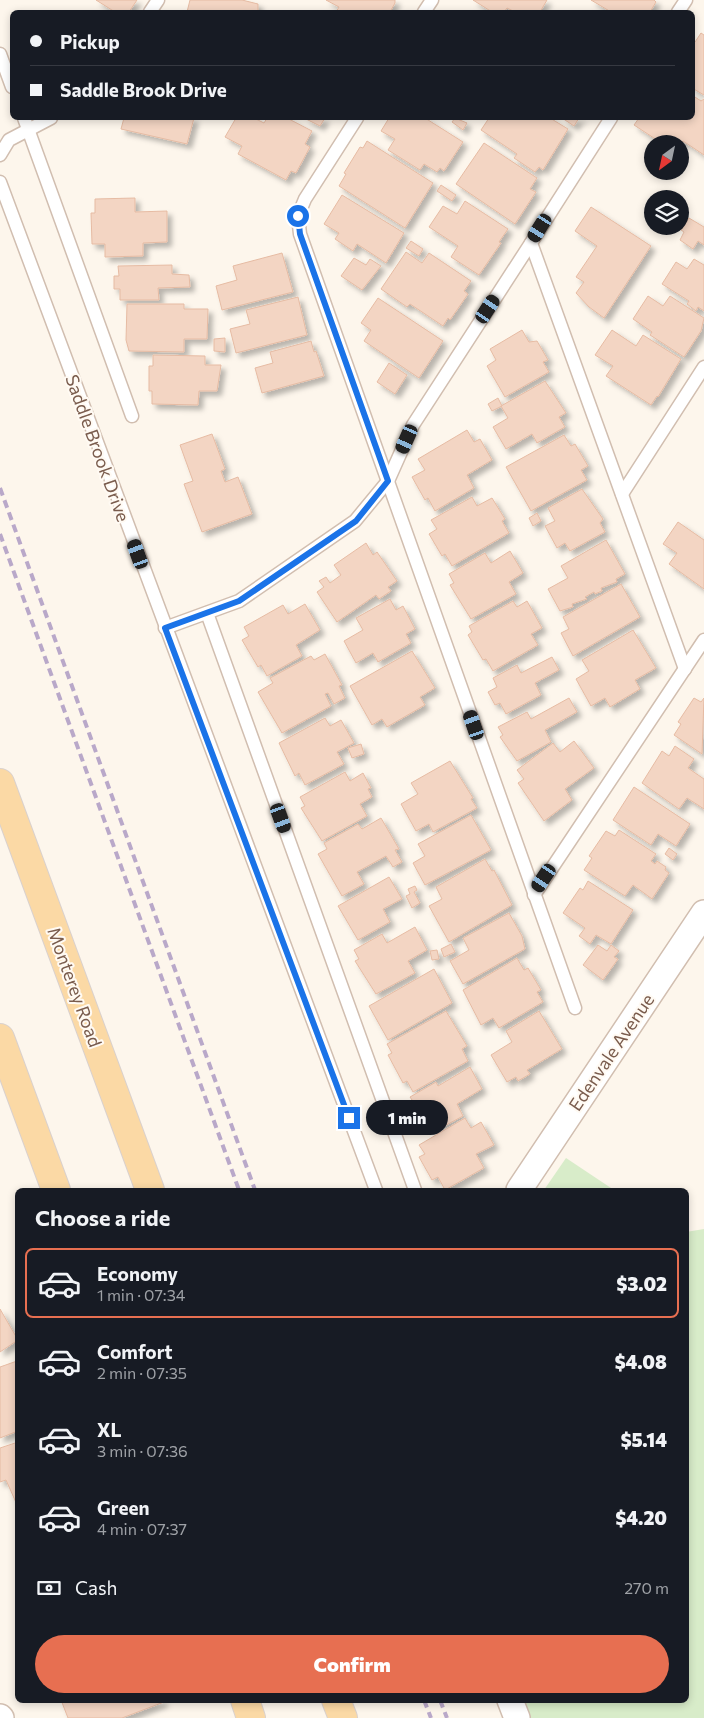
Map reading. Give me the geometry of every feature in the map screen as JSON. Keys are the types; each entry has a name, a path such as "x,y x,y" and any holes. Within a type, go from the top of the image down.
{"main road":[{"name":"Monterey Road","path":"0,784 149,1188"},
{"path":"0,1038 55,1188"},
{"path":"246,1703 251,1718"},
{"path":"337,1703 343,1718"}],"street":[{"name":"Edenvale Avenue","path":"520,1188 704,913"},
{"path":"511,1703 517,1718"}],"lane":[{"path":"0,54 10,82"},
{"path":"25,120 132,416"},
{"path":"0,155 9,140 47,120"},
{"path":"356,120 305,200 298,216 300,234 576,1008"},
{"path":"165,628 239,601 356,521 388,481 413,425 609,120"},
{"name":"Saddle Brook Drive","path":"0,182 375,1188"},
{"path":"531,243 685,669"},
{"path":"622,494 704,367"},
{"path":"207,613 414,1188"},
{"path":"534,894 704,640"}],"green space":[{"path":"566,1158 611,1188 545,1188"},
{"path":"704,1229 704,1718 529,1718 524,1703 689,1703 689,1232"}],"building":[{"path":"96,0 137,0 130,10 112,10"},
{"path":"190,0 242,0 258,4 258,10 188,10"},
{"path":"326,0 395,0 391,10 337,10 339,7"},
{"path":"473,0 547,0 541,10 511,10 507,8 506,10 489,10"},
{"path":"591,0 654,0 656,2 651,10 608,10"},
{"path":"701,33 704,35 704,95 695,90 695,42"},
{"path":"695,97 701,101 704,99 704,155 689,145 689,135 649,135 634,125 638,120 695,120"},
{"path":"123,120 193,120 187,144 121,129"},
{"path":"235,120 258,120 264,123 266,120 291,120 312,131 305,144 310,147 296,173 291,171 286,180 238,154 242,146 225,137"},
{"path":"308,120 324,120 320,126"},
{"path":"388,120 428,120 463,142 444,171 440,168 437,172 424,164 420,170 388,150 395,139 381,131"},
{"path":"454,120 460,120 467,123 463,130 452,122"},
{"path":"488,120 553,120 568,129 543,170 539,167 535,172 514,158 517,154 481,130"},
{"path":"565,120 578,120 574,126"},
{"path":"367,141 433,183 405,228 339,186 346,174 344,173 360,147 363,148"},
{"path":"484,143 537,178 530,189 536,192 515,224 456,184"},
{"path":"441,185 456,195 452,201 437,191"},
{"path":"342,195 404,233 386,263 357,244 353,251 335,239 339,233 324,224"},
{"path":"135,198 135,212 167,211 167,242 143,243 143,256 105,257 105,244 92,244 91,213 95,213 95,199"},
{"path":"465,201 508,229 499,242 501,243 479,275 451,257 458,246 429,227 443,206 457,214"},
{"path":"591,207 651,246 604,318 589,307 576,293 584,282 576,277 597,246 575,231"},
{"path":"689,218 704,227 704,245 698,241 693,249 680,240 682,235 689,235"},
{"path":"411,241 423,249 419,256 406,248"},
{"path":"406,252 422,263 429,253 471,281 464,291 468,294 450,320 448,318 443,326 410,304 407,307 381,289"},
{"path":"282,253 293,292 222,310 216,286 237,280 233,266"},
{"path":"354,258 366,265 370,259 381,266 362,290 341,276"},
{"path":"694,259 704,265 704,311 698,307 696,311 687,304 689,301 662,284 676,262 687,269"},
{"path":"172,265 172,274 189,275 190,287 158,288 159,300 120,300 120,289 114,289 114,276 119,276 118,266"},
{"path":"648,296 663,306 670,296 704,318 701,331 684,357 650,335 652,332 633,319"},
{"path":"298,297 307,335 236,353 230,329 250,324 246,310"},
{"path":"378,298 443,341 419,378 364,341 371,330 361,323"},
{"path":"127,304 184,304 184,309 208,309 207,339 184,339 184,352 129,351 126,340"},
{"path":"522,330 529,342 537,341 548,360 543,362 549,372 505,397 487,366 496,360 490,349"},
{"path":"612,330 636,346 643,335 681,359 651,405 606,376 613,366 595,355"},
{"path":"225,338 225,352 214,351 214,339"},
{"path":"311,341 324,376 262,393 255,368 273,363 270,352"},
{"path":"153,355 205,356 205,365 221,365 217,391 199,391 198,405 152,404 152,391 149,391 149,366 153,366"},
{"path":"389,363 407,375 395,394 377,382"},
{"path":"545,381 566,413 559,417 565,427 537,443 532,434 506,449 493,427 508,418 501,406"},
{"path":"498,398 502,406 492,411 488,404"},
{"path":"467,430 474,442 480,439 492,460 467,475 474,488 435,511 428,498 425,500 412,477 425,470 418,459"},
{"path":"212,434 225,469 221,471 225,482 238,477 252,514 202,532 184,484 193,481 180,445"},
{"path":"564,435 571,446 575,444 588,466 581,470 587,480 531,511 506,467"},
{"path":"582,489 603,519 600,523 605,532 570,551 565,543 557,548 545,526 555,521 548,508"},
{"path":"472,497 477,506 492,498 505,519 502,521 509,533 452,566 445,554 442,556 429,534 437,529 431,520"},
{"path":"537,513 541,521 533,526 529,518"},
{"path":"678,522 704,540 704,589 669,564 677,553 663,544"},
{"path":"606,540 625,574 616,579 617,582 601,588 602,591 595,594 594,592 585,597 587,599 572,604 573,607 560,611 548,589 568,578 561,566"},
{"path":"366,543 373,555 377,552 397,581 388,587 391,591 379,599 376,595 337,622 317,592 324,587 319,581 326,577 330,583 341,575 334,565"},
{"path":"510,551 523,573 509,582 516,594 471,619 450,585 454,583 449,574 485,553 491,563"},
{"path":"621,584 640,617 573,656 561,633 569,629 563,617"},
{"path":"390,599 396,610 403,606 415,629 406,634 411,643 378,662 373,653 356,663 344,641 363,630 356,618"},
{"path":"513,601 517,607 527,601 542,628 531,634 538,645 493,671 486,659 483,660 468,635 472,632 469,626"},
{"path":"305,604 320,630 296,645 302,656 267,676 261,665 258,667 242,640 249,636 244,627 283,605 288,614"},
{"path":"633,630 656,668 635,680 640,689 610,707 605,698 591,706 576,679 589,671 582,660"},
{"path":"412,651 435,688 420,697 425,705 387,727 382,719 372,725 350,686"},
{"path":"325,654 342,685 339,686 345,698 334,704 328,693 325,694 331,706 282,733 258,692 273,683 270,678 311,656 314,660"},
{"path":"552,657 559,670 535,683 541,695 506,714 500,703 495,705 488,692 497,687 493,678 517,665 521,673"},
{"path":"569,698 577,712 545,730 551,742 517,761 500,737 503,735 498,727 527,712 531,719"},
{"path":"694,698 701,702 704,698 702,754 674,735 681,724 678,722"},
{"path":"325,718 330,726 341,720 354,743 337,752 344,764 305,785 299,773 295,776 279,743"},
{"path":"574,741 594,768 565,789 572,800 544,821 518,783 524,779 517,770 553,743 560,752"},
{"path":"361,744 364,754 352,758 348,748"},
{"path":"675,746 694,759 688,768 704,779 704,809 687,798 679,809 642,783 662,751 669,756"},
{"path":"450,761 473,798 471,799 477,808 433,832 429,824 416,831 401,804 418,794 411,783"},
{"path":"345,772 350,781 363,773 371,788 368,789 372,797 360,804 367,816 322,841 301,808 305,806 300,797"},
{"path":"634,787 690,824 676,846 658,834 651,845 613,820"},
{"path":"471,815 491,850 425,885 413,863 425,856 418,844"},
{"path":"381,818 399,849 395,850 402,862 393,867 386,856 357,872 364,884 342,896 318,854 327,849 324,843 358,824 362,829"},
{"path":"619,830 656,854 651,861 655,864 657,861 666,867 665,870 669,873 652,899 633,885 625,896 584,870 592,858 589,856 606,831 615,836"},
{"path":"669,848 677,854 673,860 665,854"},
{"path":"485,859 492,871 494,870 512,905 449,942 429,906 442,899 436,887"},
{"path":"389,877 402,899 383,909 390,922 358,940 338,906"},
{"path":"588,881 633,910 611,944 596,935 590,944 579,936 585,928 563,913 580,888 583,890"},
{"path":"415,886 417,890 414,892 420,903 412,908 406,896 410,894 408,889"},
{"path":"509,913 522,936 525,949 463,984 450,961 469,950 463,938"},
{"path":"415,927 427,950 408,961 415,973 376,994 355,961 359,959 354,950 382,934 387,943"},
{"path":"451,944 455,952 444,957 441,949"},
{"path":"598,945 607,951 611,945 619,951 614,957 618,959 603,980 583,965"},
{"path":"437,950 439,959 432,960 430,951"},
{"path":"517,958 524,970 528,968 541,990 537,992 543,1002 499,1028 493,1018 481,1025 463,990"},
{"path":"434,969 452,1003 388,1040 369,1006"},
{"path":"446,1011 467,1046 462,1049 468,1061 413,1092 407,1081 403,1083 388,1055 392,1053 387,1044"},
{"path":"539,1011 562,1049 527,1070 530,1074 518,1081 516,1077 507,1082 491,1055 512,1042 506,1031"},
{"path":"470,1067 482,1089 457,1104 463,1116 435,1131 429,1120 417,1127 404,1105 412,1100 410,1097 436,1082 438,1086"},
{"path":"465,1118 471,1128 481,1122 494,1145 476,1154 484,1168 449,1188 444,1188 438,1177 432,1180 419,1157 425,1154 419,1145"},
{"path":"0,1309 15,1335 15,1342 0,1352"},
{"path":"15,1362 15,1432 0,1438 0,1367"},
{"path":"15,1443 15,1500 6,1480 0,1482 0,1448"},
{"path":"62,1703 161,1703 122,1718 68,1718"}],"railway":[{"path":"0,488 254,1188"},
{"path":"0,534 238,1188"},
{"path":"425,1703 431,1718"},
{"path":"441,1703 447,1718"}],"route":[{"path":"298,216 300,234 388,481 356,521 239,601 165,628 349,1118"}]}
